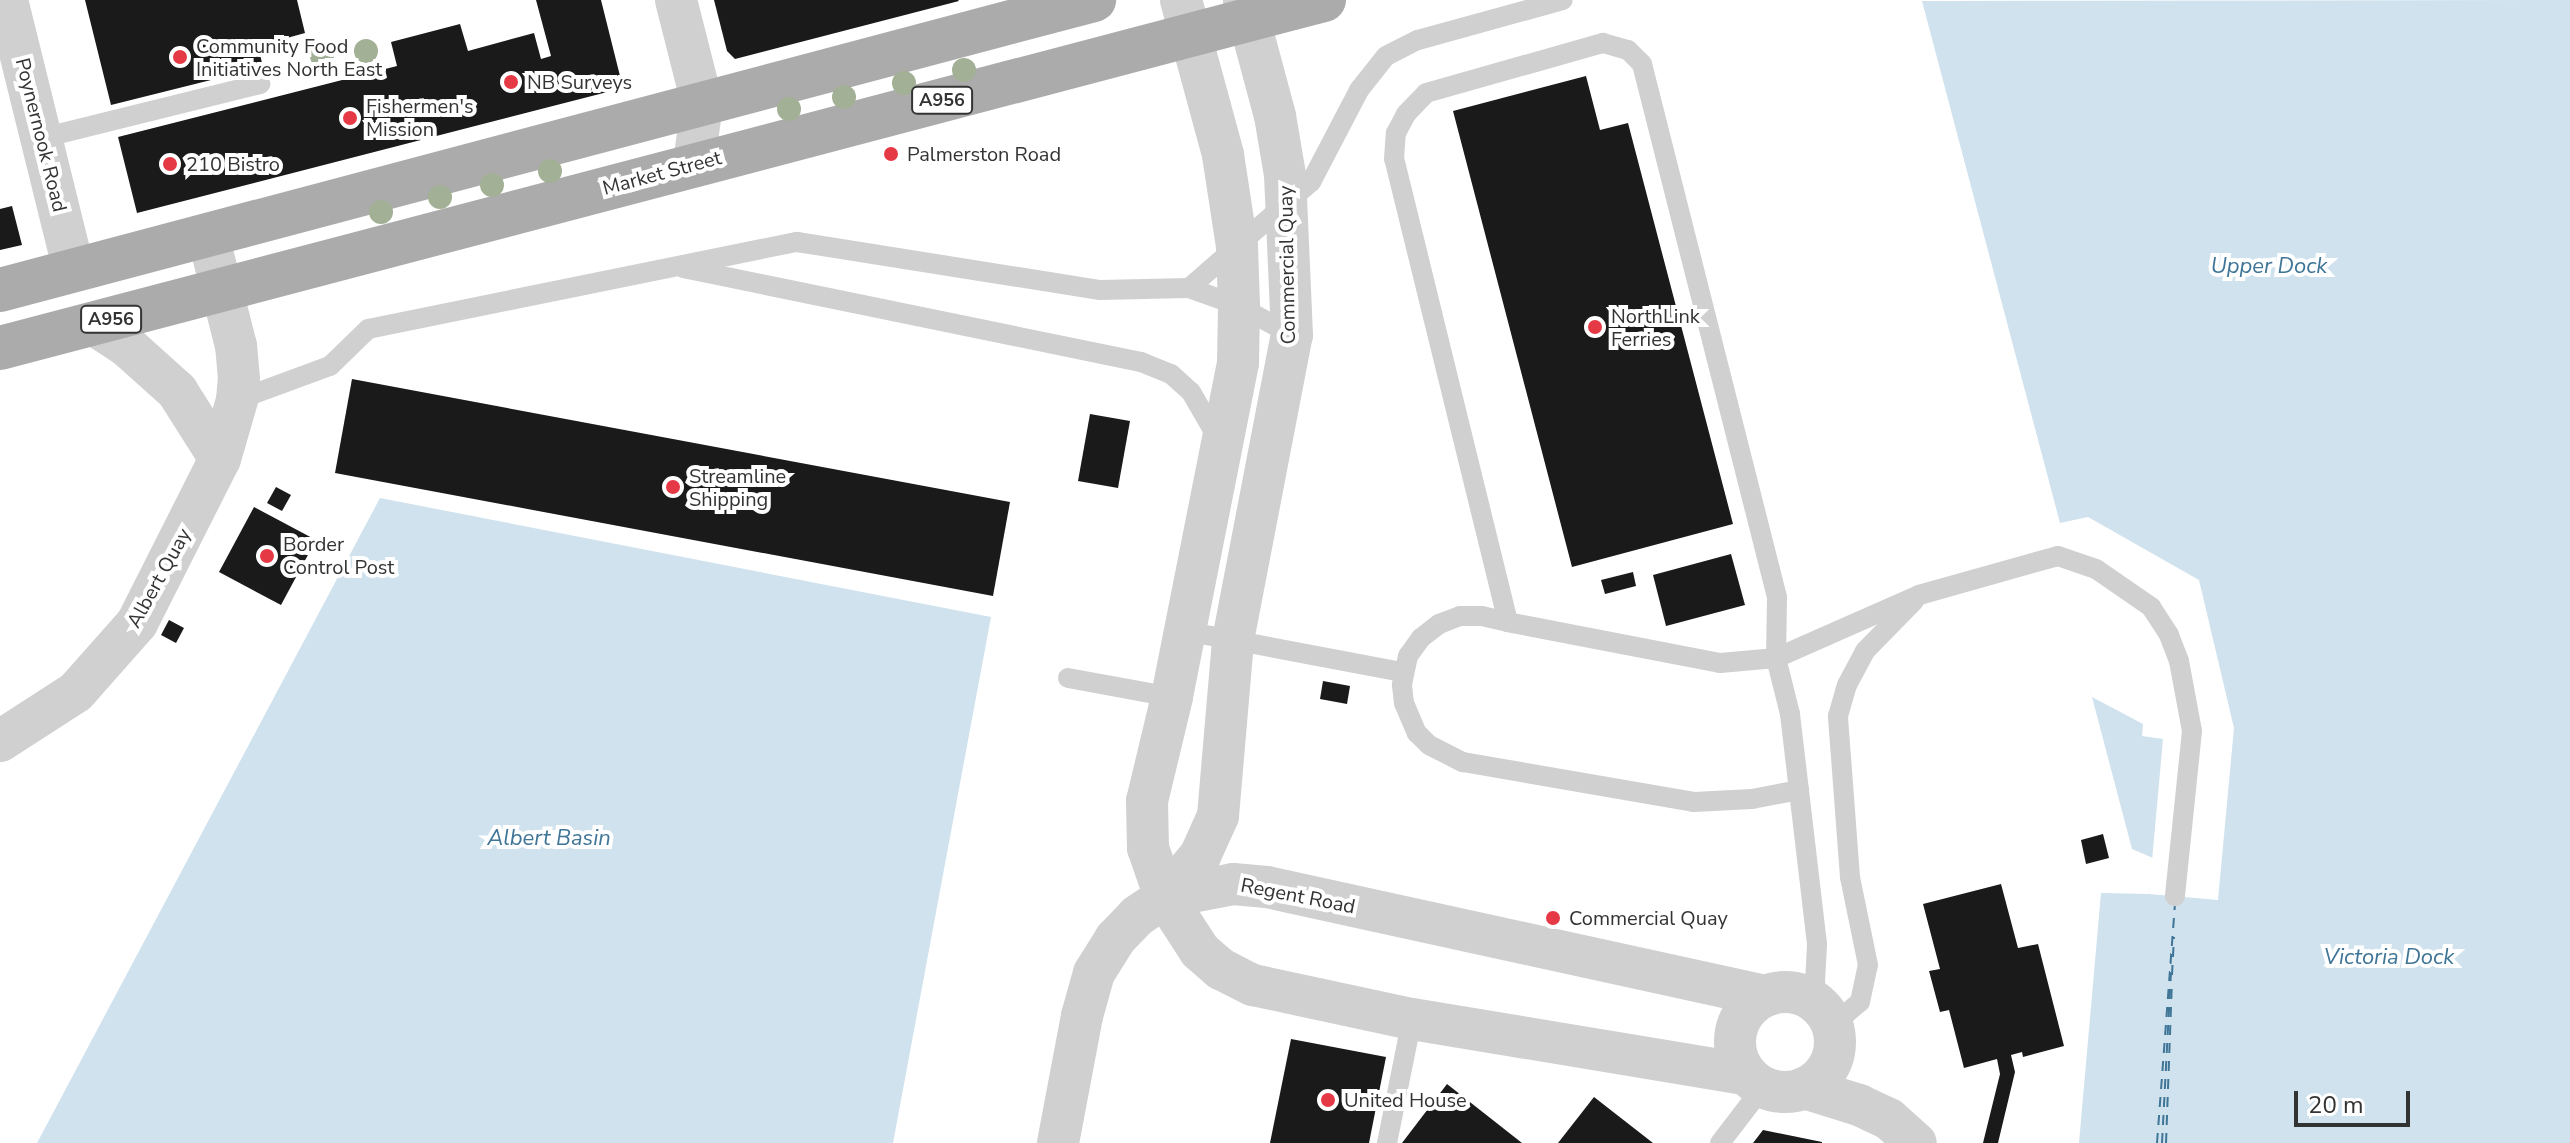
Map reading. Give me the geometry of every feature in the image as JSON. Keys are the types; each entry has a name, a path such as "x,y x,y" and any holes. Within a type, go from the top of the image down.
{"main road":[{"path":"0,290 1094,0"},
{"name":"Market Street","path":"0,348 694,164 1185,18 1324,0"}],"street":[{"name":"Poynernook Road","path":"7,0 74,270"},
{"path":"676,0 702,103 694,164"},
{"name":"Commercial Quay","path":"1058,1143 1082,1016 1094,973 1115,939 1137,916 1165,897 1200,856 1218,816 1233,640 1292,335 1288,206 1275,116 1247,10"},
{"path":"1185,18 1223,155 1237,246 1238,363 1172,697 1147,801 1148,848 1165,897 1200,951 1221,969 1253,985 1412,1019 1755,1081 1790,1092 1816,1080 1833,1056 1823,1014 1799,994 1782,992 1765,996 1752,1004 1736,1030 1735,1046 1755,1081"},
{"name":"Albert Quay","path":"1,740 76,692 137,623 220,459 237,400 236,346 208,235"},
{"path":"93,324 128,347 177,391 220,459"},
{"name":"Regent Road","path":"1165,897 1233,884 1267,887 1765,996"},
{"path":"1804,1088 1859,1105 1889,1119 1916,1143"}],"lane":[{"path":"1189,288 1288,206 1311,182 1359,90 1386,56 1418,40 1563,0"},
{"path":"1508,622 1394,159 1396,133 1406,114 1426,93 1603,43 1628,50 1642,64 1777,597 1776,658 1790,714 1823,1014 1860,1002 1868,965 1850,877 1838,716 1847,685 1865,651 1919,595"},
{"path":"42,138 260,84"},
{"path":"237,400 330,366 368,329 797,242 1100,290 1189,288 1239,306 1292,335"},
{"path":"672,266 1141,362 1171,374 1191,392 1222,445"},
{"path":"1799,790 1752,799 1694,802 1463,762 1440,753 1417,733 1404,703 1403,672 1408,656 1421,638 1439,624 1460,616 1508,622 1720,663 1776,658 1919,595 2058,556 2096,569 2151,607 2169,635 2179,661 2192,731 2175,896"},
{"path":"1185,631 1403,672"},
{"path":"1068,678 1172,697"},
{"path":"1387,1143 1412,1019"},
{"path":"1720,1143 1755,1081"}],"water":[{"path":"2570,0 2570,1143 2079,1143 2101,893 2149,894 2153,858 2132,849 2092,697 2058,534 2060,523 1922,1"},
{"name":"Albert Basin","path":"380,498 991,617 893,1143 37,1143"}],"pier":[{"path":"2088,517 2199,580 2234,728 2218,900 2149,894 2163,739 2142,736 2143,724 2092,697 2054,535 2060,523"}],"building":[{"name":"Community Food Initiatives North East","path":"85,0 297,0 305,33 258,46 263,67 111,105"},
{"path":"536,0 601,0 623,88 137,213 118,137 397,66 391,42 460,24 468,51 534,33 541,59 551,56"},
{"path":"714,0 959,1 735,59 727,51"},
{"name":"NorthLink Ferries","path":"1586,76 1600,130 1628,123 1733,524 1572,567 1453,111"},
{"path":"12,206 22,245 0,250 0,209"},
{"name":"Streamline Shipping","path":"352,379 1010,502 993,596 335,473"},
{"path":"1090,414 1130,421 1118,488 1078,481"},
{"path":"276,487 291,495 282,511 267,503"},
{"name":"Border Control Post","path":"254,507 316,540 281,605 219,572"},
{"path":"1731,554 1745,605 1666,626 1653,575"},
{"path":"1633,572 1636,586 1605,594 1601,580"},
{"path":"169,620 184,628 176,643 161,635"},
{"path":"1323,681 1350,686 1347,704 1320,699"},
{"path":"2103,834 2109,858 2086,864 2081,840"},
{"path":"2001,884 2018,948 2038,944 2064,1046 2023,1057 2022,1052 2011,1055 2015,1072 1998,1143 1983,1143 2000,1074 1997,1059 1964,1068 1949,1010 1940,1012 1929,971 1940,969 1923,904"},
{"name":"United House","path":"1291,1039 1386,1057 1369,1143 1270,1143"},
{"path":"1447,1084 1522,1143 1402,1143"},
{"path":"1594,1097 1653,1143 1558,1143"},
{"path":"1763,1130 1822,1142 1822,1143 1753,1143"}],"ferry route":[{"path":"2157,1143 2175,905"},
{"path":"2172,975 2174,937"},
{"path":"2162,1143 2171,973"},
{"path":"2166,1143 2172,981"}],"place":[{"name":"Community Food Initiatives North East","path":"180,57"},
{"name":"NB Surveys","path":"511,82"},
{"name":"Fishermen's Mission","path":"350,118"},
{"name":"Palmerston Road","path":"891,154"},
{"name":"210 Bistro","path":"170,164"},
{"name":"NorthLink Ferries","path":"1595,327"},
{"name":"Streamline Shipping","path":"673,487"},
{"name":"Border Control Post","path":"267,556"},
{"name":"Commercial Quay","path":"1553,918"},
{"name":"United House","path":"1328,1100"}],"water label":[{"name":"Upper Dock","path":"2269,267"},
{"name":"Victoria Dock","path":"2389,958"}]}
